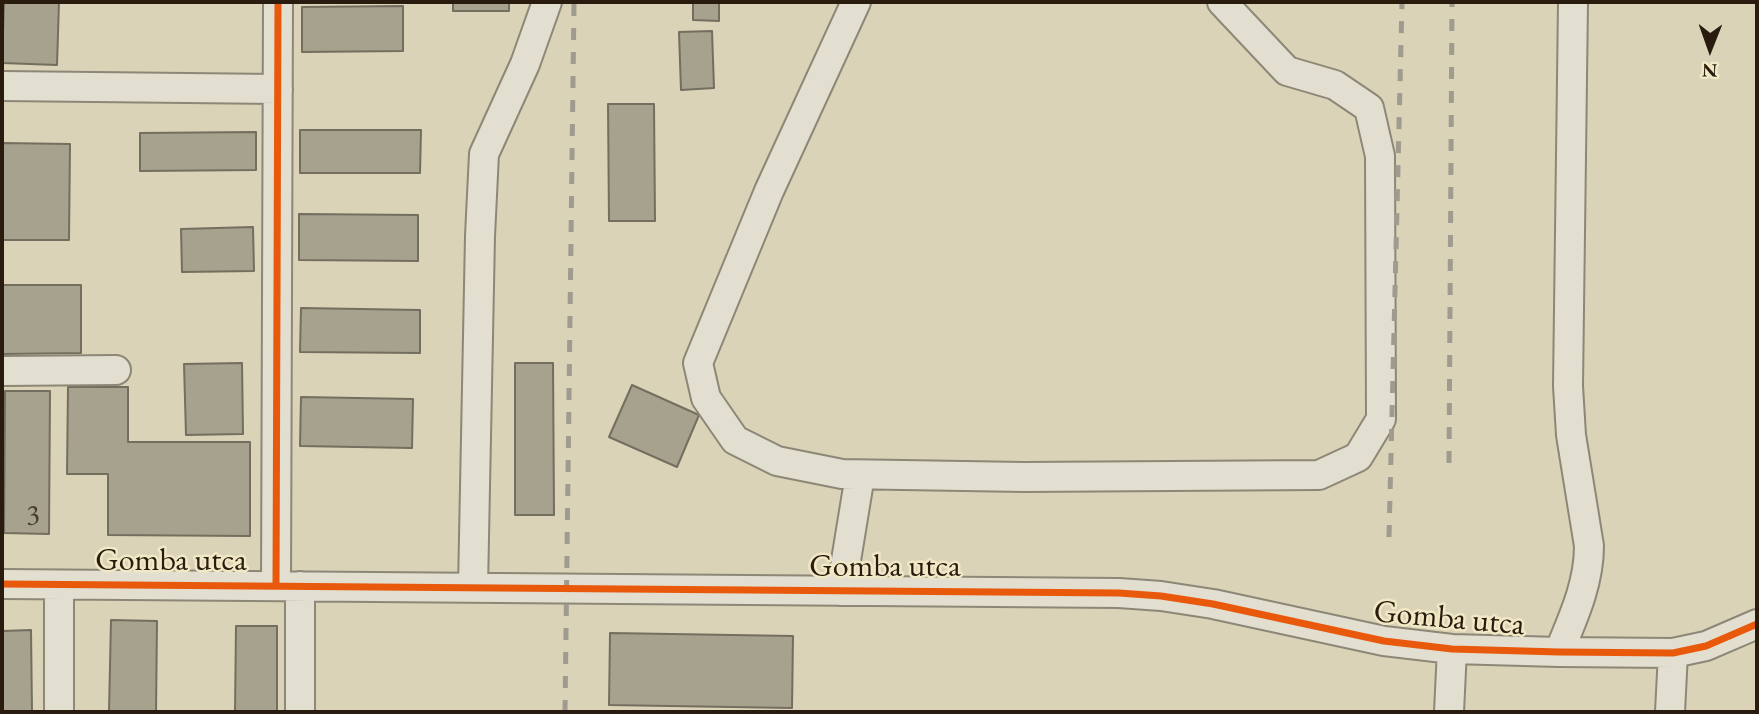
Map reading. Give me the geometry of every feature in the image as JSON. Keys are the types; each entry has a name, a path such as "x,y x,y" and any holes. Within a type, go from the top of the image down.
{"street":[{"path":"278,2 288,586 300,712"},
{"path":"473,588 484,154 525,64 547,2"},
{"path":"856,2 769,191 698,363 706,398 735,440 777,461 842,474 1024,477 1319,475 1358,457 1381,419 1380,156 1369,108 1335,85 1287,71 1222,2"},
{"path":"1559,652 1576,612 1589,564 1571,435 1568,386 1573,2"},
{"path":"2,86 278,89"},
{"path":"2,371 116,370"},
{"path":"841,591 860,475"},
{"name":"Gomba utca","path":"2,584 1119,593 1213,604 1384,641 1452,649 1559,652 1673,653 1706,646 1757,624"},
{"path":"59,712 60,585"},
{"path":"1449,712 1452,649"},
{"path":"1670,712 1673,653"}],"building":[{"path":"4,2 59,2 57,65 2,63"},
{"path":"453,2 509,2 509,11 453,11"},
{"path":"693,2 719,2 719,21 693,20"},
{"path":"403,6 403,51 302,52 302,7"},
{"path":"712,31 714,88 681,90 679,32"},
{"path":"608,104 654,104 655,221 609,221"},
{"path":"300,130 421,130 420,173 300,173"},
{"path":"256,132 256,170 140,171 140,133"},
{"path":"2,143 70,144 69,240 2,240"},
{"path":"299,214 418,215 418,261 299,260"},
{"path":"253,227 254,271 182,272 181,229"},
{"path":"2,285 81,285 81,353 2,354"},
{"path":"301,308 420,310 420,353 300,352"},
{"path":"242,363 243,434 186,435 184,364"},
{"path":"515,363 553,363 554,515 515,515"},
{"path":"632,385 699,415 677,467 609,437"},
{"path":"68,387 128,387 128,442 250,442 250,536 108,535 108,474 67,474"},
{"path":"5,391 50,391 49,534 4,533"},
{"path":"301,397 413,399 412,448 300,446"},
{"path":"111,620 157,621 156,712 109,712"},
{"path":"236,626 277,626 277,712 235,712"},
{"path":"31,630 32,712 2,712 2,631"},
{"path":"610,633 793,636 792,708 609,705"}],"railway":[{"path":"565,712 574,2"},
{"path":"1389,537 1402,2"},
{"path":"1449,463 1452,2"}],"cycle path":[{"path":"276,586 278,2"},
{"path":"2,584 1119,593 1213,604 1384,641 1452,649 1559,652 1673,653 1706,646 1757,624"}]}
